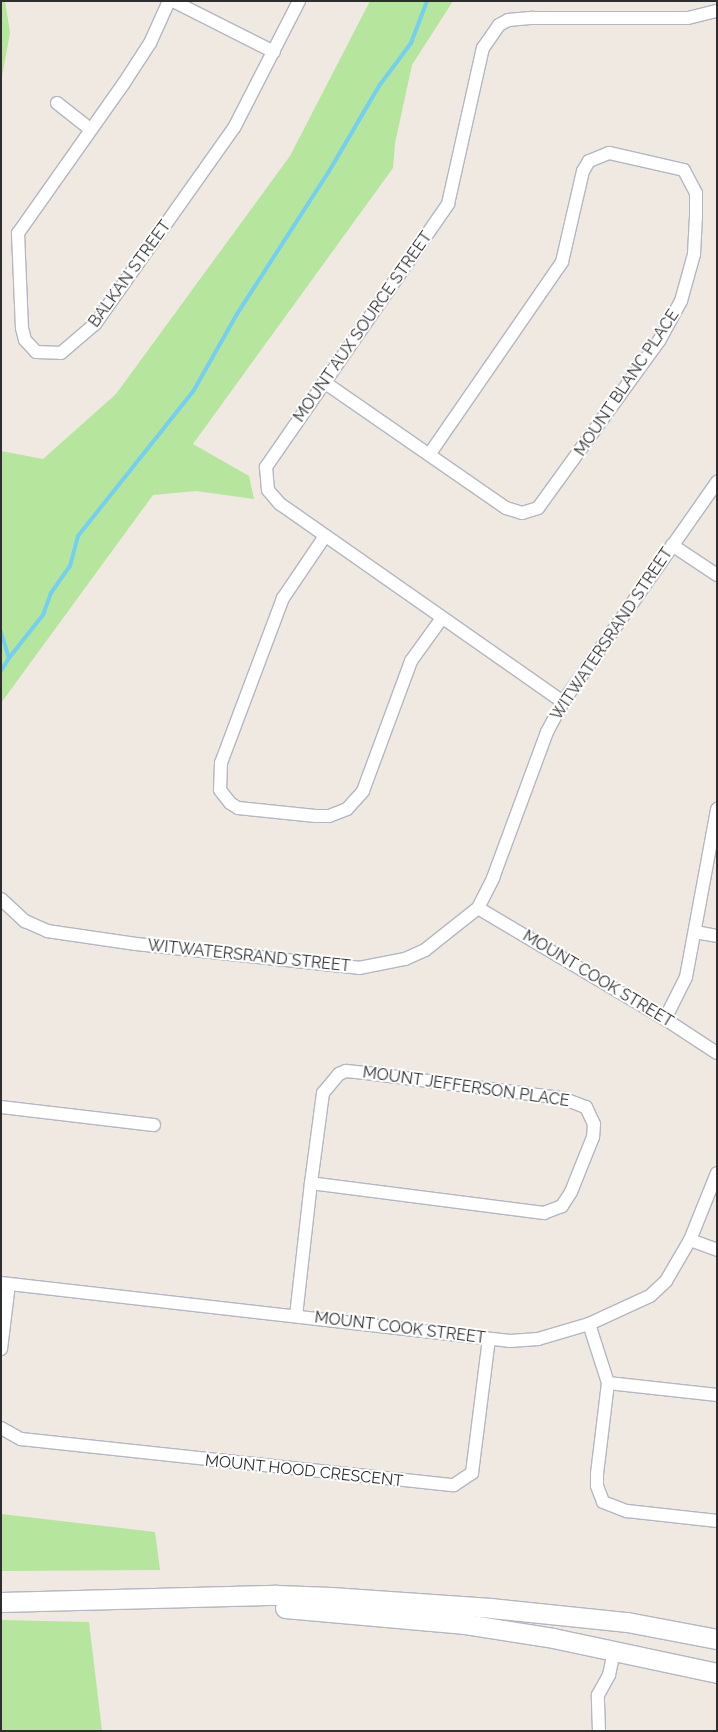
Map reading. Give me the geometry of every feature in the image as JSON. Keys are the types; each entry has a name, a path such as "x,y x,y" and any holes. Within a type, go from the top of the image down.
{"main road":[{"path":"1,1602 277,1595 446,1604 627,1622 717,1639"},
{"path":"170,1599 465,1624 614,1651 717,1673"}],"street":[{"name":"BALKAN STREET","path":"168,1 150,43 18,233 22,328 29,346 43,354 61,353 95,324 234,128 299,1"},
{"path":"174,1 274,52"},
{"name":"MOUNT AUX SOURCE STREET","path":"563,702 280,504 268,490 264,473 277,447 448,204 484,48 499,25 528,18 688,18 717,10"},
{"path":"57,103 90,129"},
{"name":"MOUNT BLANC PLACE","path":"324,382 431,452 506,508 522,513 544,504 659,341 681,301 694,254 696,218 696,193 684,170 609,153 592,157 583,171 562,262 431,452"},
{"name":"WITWATERSRAND STREET","path":"1,899 25,921 61,934 359,968 405,959 425,950 478,908 493,878 547,732 563,702 717,482"},
{"path":"325,536 283,598 221,763 220,790 230,804 238,808 316,816 329,816 347,808 363,791 410,661 442,618"},
{"path":"672,545 717,574"},
{"path":"665,1019 686,977 717,809"},
{"name":"MOUNT COOK STREET","path":"478,908 665,1019 717,1053"},
{"path":"695,932 717,936"},
{"name":"MOUNT JEFFERSON PLACE","path":"296,1316 310,1183 322,1093 334,1077 346,1071 574,1100 589,1111 594,1124 593,1137 572,1192 562,1206 544,1213 310,1183"},
{"path":"1,1107 154,1125"},
{"name":"MOUNT COOK STREET","path":"5,1283 510,1342 538,1339 589,1324 650,1296 666,1281 690,1240 717,1173"},
{"path":"690,1240 717,1250"},
{"path":"1,1349 5,1283"},
{"path":"589,1324 608,1383 597,1474 597,1486 603,1502 627,1511 717,1521"},
{"name":"MOUNT HOOD CRESCENT","path":"1,1428 21,1438 443,1486 454,1485 472,1473 489,1339"},
{"path":"608,1383 717,1395"},
{"path":"600,1731 598,1695 609,1675 614,1651"}],"green space":[{"path":"1,1 5,1 10,33 1,82"},
{"path":"370,1 453,1 412,65 395,143 393,168 193,444 249,476 254,499 196,491 153,495 1,703 1,451 43,459 116,394 290,156"},
{"path":"1,1514 155,1532 160,1570 1,1571"},
{"path":"1,1620 89,1622 102,1731 1,1731"}],"waterway":[{"path":"9,658 43,615 51,593 70,566 78,536 194,390 237,314 328,173 379,86 411,43 427,1"},
{"path":"1,632 9,658 1,671"}]}
